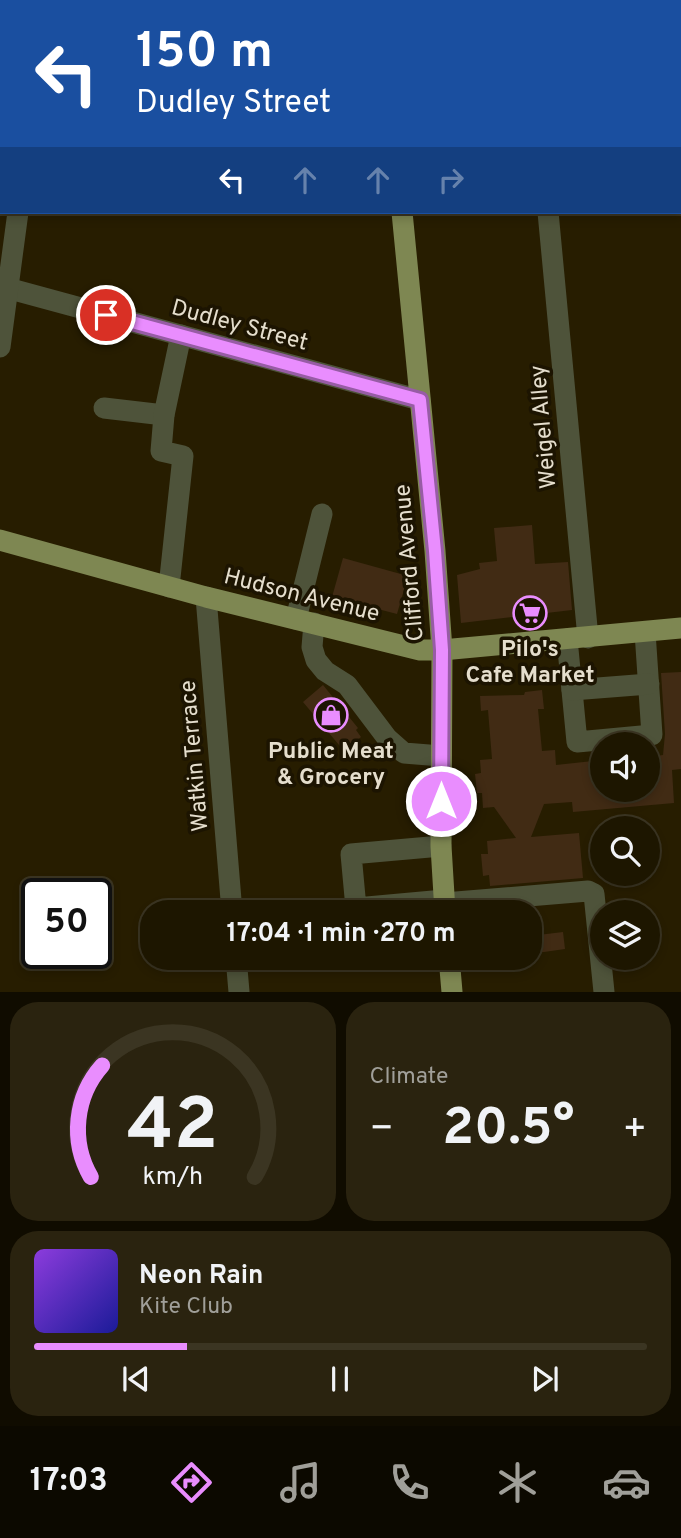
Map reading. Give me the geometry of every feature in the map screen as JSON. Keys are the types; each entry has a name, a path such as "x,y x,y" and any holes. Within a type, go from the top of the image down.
{"main road":[{"name":"Clifford Avenue","path":"402,214 442,650 441,846 444,900"},
{"name":"Hudson Avenue","path":"0,540 206,597 408,648 442,650 681,628"},
{"path":"450,970 452,992"}],"street":[{"path":"0,347 18,214"},
{"name":"Weigel Alley","path":"548,214 577,638 572,690 577,742 652,735 649,684"},
{"name":"Dudley Street","path":"7,288 420,400"},
{"path":"169,587 183,456 161,451 164,415 181,335"},
{"path":"104,408 164,415"},
{"path":"322,514 305,621 316,660 325,671 347,685 387,738 404,753 441,756"},
{"name":"Watkin Terrace","path":"206,597 231,900"},
{"path":"572,690 649,684 645,632"},
{"path":"355,900 351,854 441,846"},
{"path":"495,900 588,891 594,894 604,992"},
{"path":"237,970 239,992"}],"building":[{"path":"532,525 535,564 568,562 572,610 461,623 457,575 480,569 479,563 497,561 494,528"},
{"path":"343,558 408,576 397,614 332,597"},
{"path":"681,672 681,769 672,770 674,803 573,812 572,802 544,804 531,837 579,833 583,878 490,886 489,875 483,876 481,854 488,854 487,841 516,838 494,807 483,808 482,793 477,793 475,774 481,773 480,760 492,759 488,710 481,711 480,696 524,695 525,692 542,690 544,709 538,709 542,751 555,750 556,765 590,761 590,802 660,802 660,755 663,755 665,734 661,673"},
{"name":"Public Meat & Grocery","path":"323,685 358,728 356,730 361,737 344,751 303,702"},
{"path":"563,932 565,949 542,952 542,935"}],"place":[{"name":"Pilo's Cafe Market","path":"530,613"},
{"name":"Public Meat & Grocery","path":"331,715"}],"route":[{"path":"106,315 420,400 442,650 441,801"}]}
